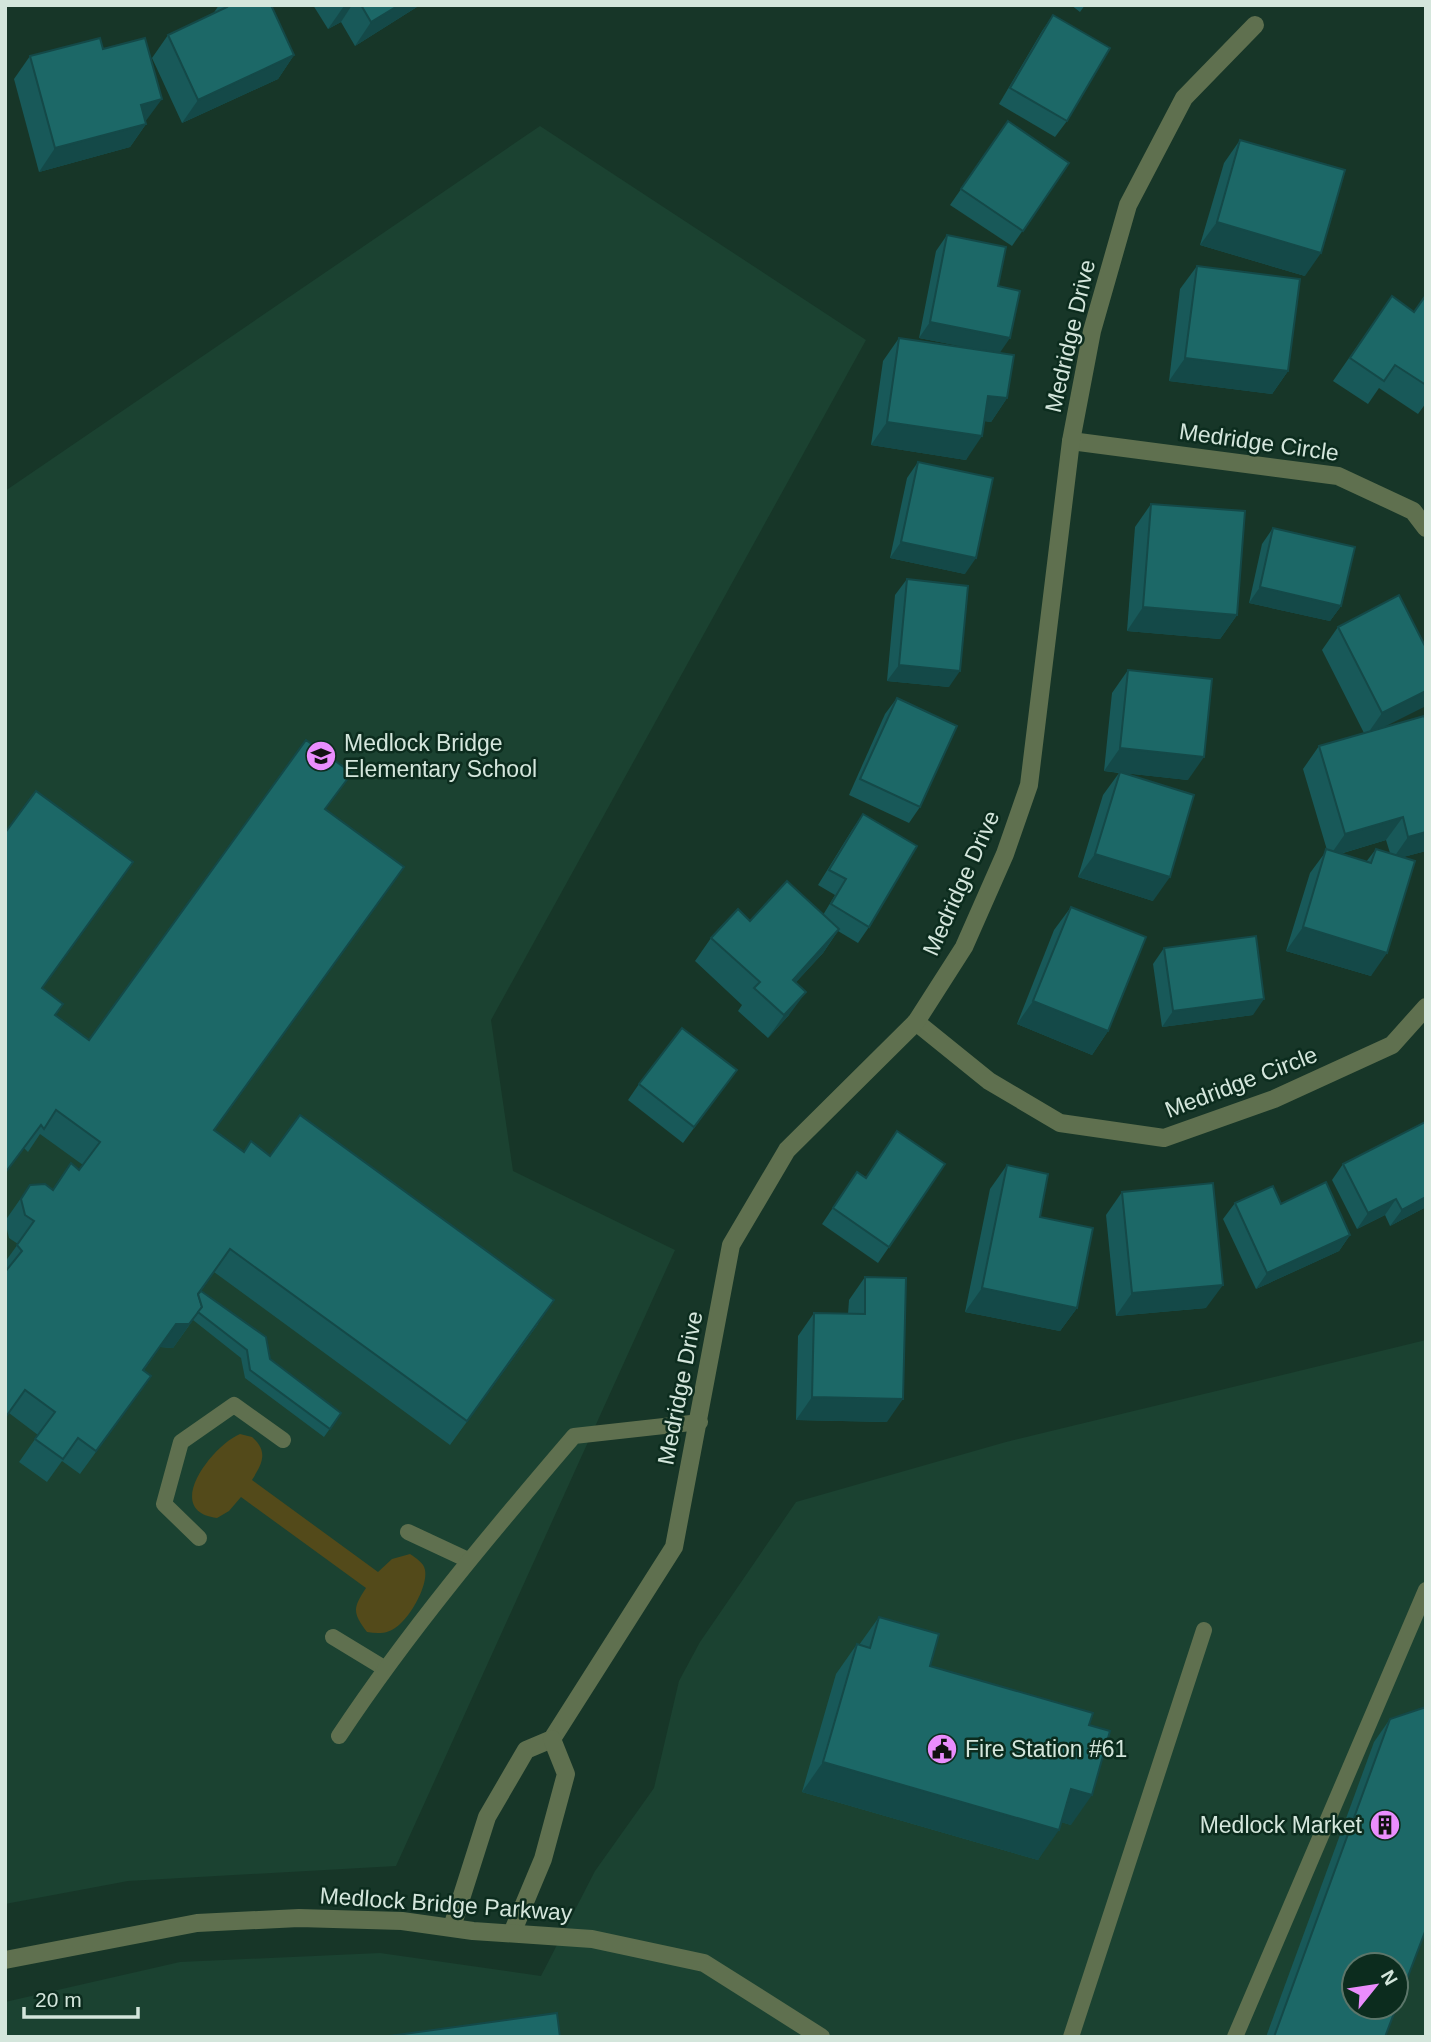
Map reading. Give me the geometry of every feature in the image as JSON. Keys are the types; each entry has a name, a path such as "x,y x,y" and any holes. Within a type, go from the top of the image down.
{"street":[{"name":"Medridge Drive","path":"452,1927 487,1817 526,1750 552,1738 674,1547 700,1422 731,1245 787,1150 916,1022 964,947 1005,854 1029,785 1071,441 1092,331 1128,205 1184,98 1255,25"},
{"name":"Medridge Circle","path":"1071,441 1338,476 1413,511 1426,528"},
{"name":"Medridge Circle","path":"916,1022 989,1081 1060,1124 1164,1138 1274,1099 1392,1045 1426,1007"},
{"path":"512,1933 543,1859 566,1774 552,1738"},
{"name":"Medlock Bridge Parkway","path":"5,1960 197,1923 299,1918 402,1921 592,1939 704,1963 821,2037"}],"lane":[{"path":"199,1538 164,1504 181,1442 234,1405 283,1440"},
{"path":"339,1736 384,1668 468,1560 574,1436 700,1422"},
{"path":"408,1532 468,1560"},
{"path":"1235,2037 1426,1590"},
{"path":"1071,2037 1204,1630"},
{"path":"333,1637 384,1668"}],"shaded area":[{"name":"Medlock Bridge Elementary School","path":"540,126 866,340 491,1020 513,1171 675,1250 396,1866 128,1881 5,1904 5,491"},
{"path":"1426,1340 1426,2037 5,2037 5,2002 180,1962 380,1953 541,1976 595,1871 654,1788 679,1681 700,1642 796,1502 1006,1442"},
{"path":"240,1434 252,1437 261,1448 261,1463 252,1480 378,1572 392,1559 410,1554 421,1563 424,1567 424,1584 413,1607 399,1625 384,1633 367,1632 356,1610 366,1588 241,1497 229,1511 217,1518 201,1513 193,1503 197,1478 217,1451"}],"building":[{"path":"226,5 271,5 294,55 198,100 168,35 227,7"},
{"path":"361,5 399,5 371,22"},
{"path":"1053,15 1110,48 1067,121 1010,88"},
{"path":"100,38 103,49 145,38 162,99 141,105 146,124 55,148 30,56"},
{"path":"1008,121 1069,163 1023,231 961,189"},
{"path":"1240,140 1345,170 1321,253 1217,222"},
{"path":"947,235 1006,247 998,286 1020,291 1010,338 930,322"},
{"path":"1197,266 1300,279 1288,371 1185,358"},
{"path":"1426,295 1426,385 1395,365 1384,381 1350,358 1392,296 1414,312"},
{"path":"899,338 1014,355 1007,398 988,396 982,436 887,422"},
{"path":"918,462 993,478 976,558 901,542"},
{"path":"1151,504 1245,511 1237,615 1143,607"},
{"path":"1273,528 1355,547 1341,606 1260,587"},
{"path":"907,579 968,586 960,671 899,665"},
{"path":"1399,595 1426,648 1426,691 1382,713 1338,627"},
{"path":"1128,670 1212,679 1204,757 1120,748"},
{"path":"897,698 957,726 920,807 860,779"},
{"path":"1424,716 1426,832 1408,837 1403,817 1345,834 1319,746"},
{"name":"Medlock Bridge Elementary School","path":"306,740 352,773 325,809 404,867 214,1130 244,1152 251,1141 270,1156 300,1115 554,1300 467,1421 230,1249 198,1294 202,1307 189,1324 176,1324 143,1370 151,1376 96,1451 78,1438 63,1459 35,1439 55,1412 25,1390 5,1418 5,1272 22,1251 17,1245 34,1221 25,1215 21,1199 30,1185 45,1184 53,1190 71,1163 79,1170 100,1142 56,1110 44,1129 41,1125 5,1173 5,833 36,791 133,862 42,988 63,1004 55,1015 89,1040"},
{"path":"1120,772 1194,795 1170,877 1095,854"},
{"path":"863,814 917,846 869,927 831,904 846,879 829,870"},
{"path":"1326,849 1371,863 1376,849 1415,861 1387,953 1303,927"},
{"path":"787,881 839,929 793,980 806,992 784,1015 754,988 760,982 711,938 738,909 750,921"},
{"path":"1071,907 1146,937 1108,1031 1033,1001"},
{"path":"1256,936 1264,999 1173,1011 1164,948"},
{"path":"682,1028 737,1070 694,1127 639,1084"},
{"path":"1425,1122 1426,1197 1402,1210 1396,1199 1368,1213 1343,1164"},
{"path":"897,1131 945,1164 889,1247 833,1208 857,1172 866,1178"},
{"path":"1007,1165 1048,1174 1040,1217 1093,1228 1077,1308 982,1288"},
{"path":"1326,1182 1350,1235 1267,1273 1235,1203 1273,1186 1281,1204"},
{"path":"1213,1183 1223,1285 1132,1293 1122,1192"},
{"path":"865,1277 906,1278 903,1399 812,1397 814,1313 865,1314"},
{"path":"201,1291 266,1337 270,1359 341,1413 330,1429 250,1370 247,1350 198,1312 202,1307 198,1294"},
{"name":"Fire Station #61","path":"879,1617 939,1634 930,1666 1093,1713 1089,1725 1110,1731 1092,1795 1071,1789 1059,1830 823,1762 857,1644 870,1648"},
{"name":"Medlock Market","path":"1426,1707 1426,1929 1410,1971 1410,1951 1340,1951 1340,2021 1391,2021 1385,2037 1274,2037 1390,1719"},
{"path":"557,2013 560,2037 382,2037"}],"place":[{"name":"Medlock Bridge Elementary School","path":"321,756"},
{"name":"Fire Station #61","path":"942,1749"},
{"name":"Medlock Market","path":"1385,1825"}]}
